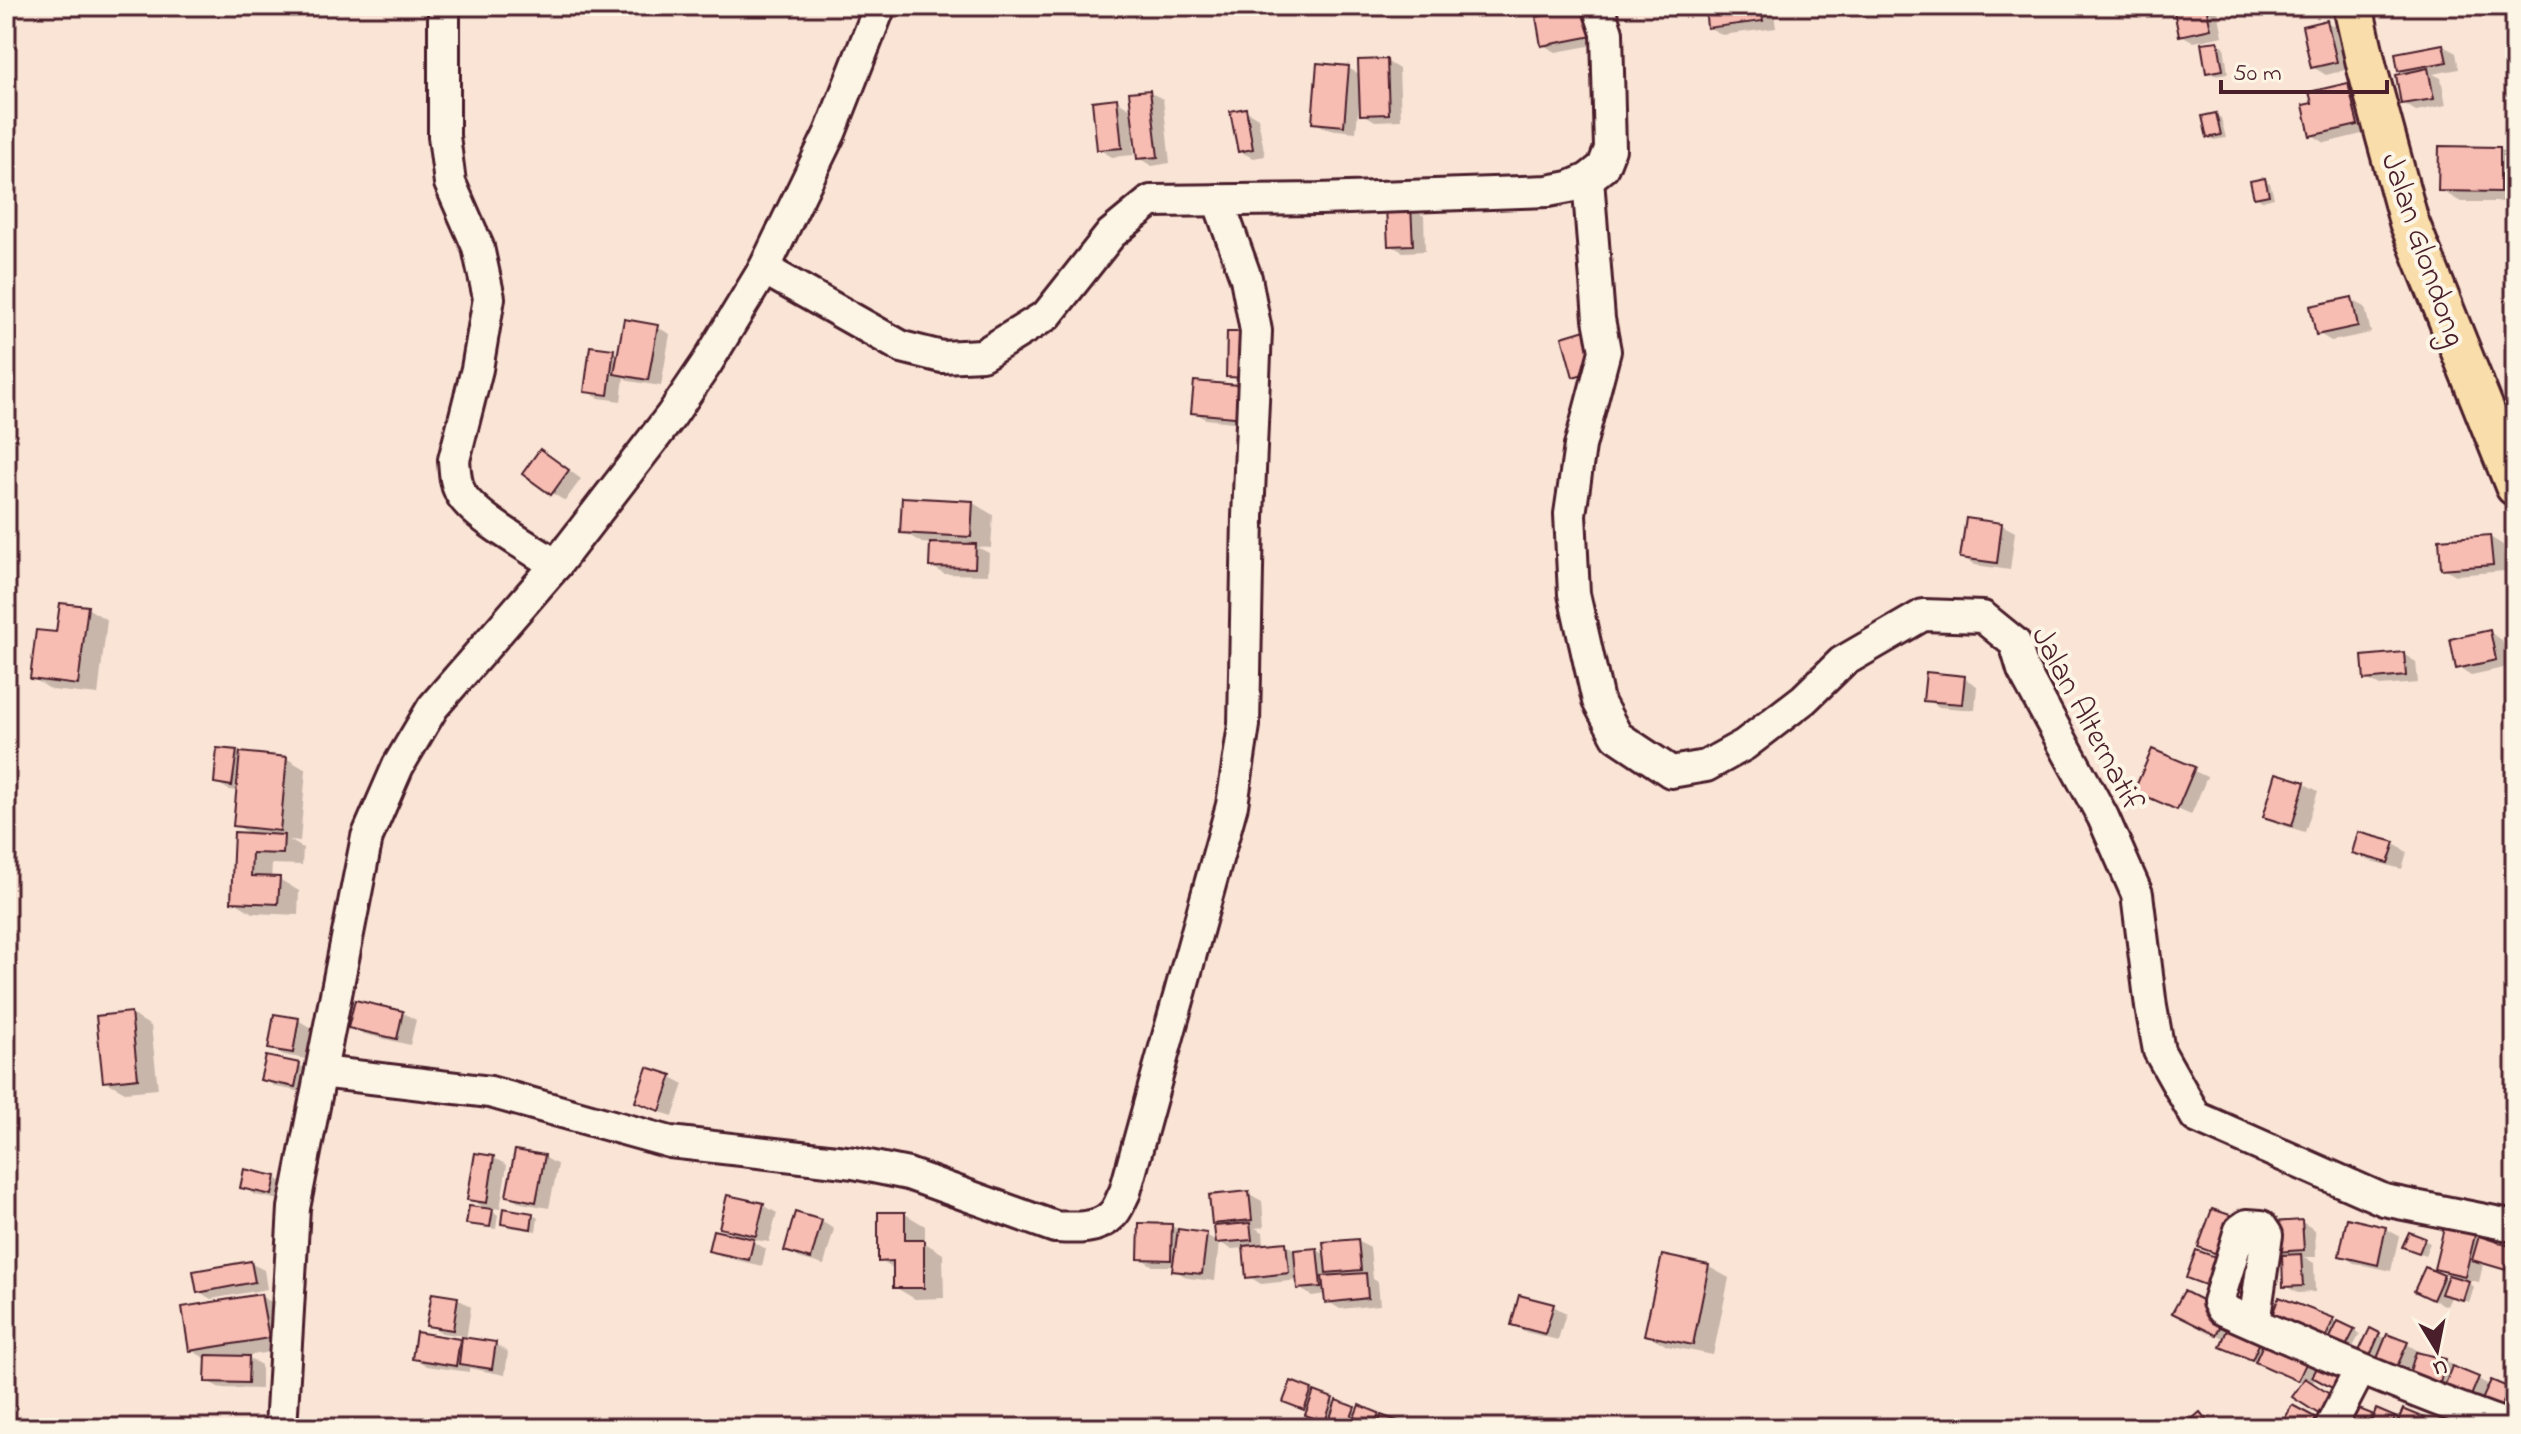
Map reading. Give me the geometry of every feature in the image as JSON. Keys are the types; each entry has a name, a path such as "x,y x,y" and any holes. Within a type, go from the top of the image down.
{"main road":[{"name":"Jalan Glondong","path":"2353,6 2409,222 2515,486"}],"street":[{"path":"444,6 444,136 450,183 478,247 489,298 477,369 454,460 455,475 459,490 469,505 556,565"},
{"path":"281,1428 294,1208 367,837 398,766 433,707 556,565 671,416 707,363 764,269 830,133 880,6"},
{"path":"764,269 902,347 942,357 982,355 1047,315 1111,234 1151,201 1320,199 1548,191 1569,187 1588,179 1603,167 1610,149 1607,33 1598,6"},
{"name":"Jalan Alternatif","path":"1588,179 1599,319 1605,351 1580,446 1570,514 1574,594 1598,701 1617,736 1671,772 1706,766 1744,745 1804,699 1842,662 1923,615 1983,617 2015,643 2023,670 2103,817 2137,894 2159,1051 2196,1117 2384,1200 2515,1226"},
{"path":"321,1072 490,1092 670,1142 854,1163 908,1174 1055,1227 1077,1228 1098,1224 1113,1215 1125,1192 1232,805 1244,725 1256,331 1246,278 1218,200"},
{"path":"2254,1323 2360,1370 2439,1416 2514,1428"},
{"path":"2330,1428 2360,1370"}],"building":[{"path":"1592,6 1598,35 1541,46 1536,17"},
{"path":"1705,6 1761,6 1763,21 1707,28"},
{"path":"2173,6 2206,6 2211,29 2179,36"},
{"path":"2327,20 2337,62 2311,68 2302,26"},
{"path":"2218,41 2223,70 2206,73 2201,43"},
{"path":"2443,44 2447,62 2398,71 2395,53"},
{"path":"1387,59 1389,114 1360,115 1358,60"},
{"path":"1317,63 1349,66 1344,126 1312,123"},
{"path":"2428,68 2434,99 2401,104 2396,75"},
{"path":"2348,83 2358,125 2310,136 2303,105 2312,103 2309,92"},
{"path":"1150,90 1158,157 1137,159 1129,92"},
{"path":"1117,98 1122,148 1097,150 1092,101"},
{"path":"1246,108 1253,149 1238,152 1230,111"},
{"path":"2216,113 2221,135 2207,138 2202,116"},
{"path":"2439,146 2500,147 2500,192 2438,191"},
{"path":"2265,178 2269,195 2254,198 2250,181"},
{"path":"1411,206 1413,245 1388,246 1386,207"},
{"path":"2352,297 2358,326 2316,335 2310,306"},
{"path":"624,319 658,325 648,380 614,374"},
{"path":"1585,330 1597,370 1573,377 1562,337"},
{"path":"1227,332 1252,332 1250,378 1226,377"},
{"path":"590,346 614,349 608,395 584,392"},
{"path":"1194,381 1249,386 1245,418 1191,413"},
{"path":"540,449 569,470 551,495 522,474"},
{"path":"902,497 973,501 971,537 900,533"},
{"path":"1966,518 2002,523 1997,563 1960,558"},
{"path":"2490,535 2493,565 2441,569 2439,539"},
{"path":"930,543 976,544 975,568 929,567"},
{"path":"60,603 88,606 78,685 30,679 36,630 56,632"},
{"path":"2490,630 2496,660 2456,669 2450,639"},
{"path":"2404,652 2406,676 2364,680 2362,656"},
{"path":"1926,672 1965,676 1962,704 1923,701"},
{"path":"217,748 237,750 232,786 214,783"},
{"path":"2152,749 2195,767 2177,810 2134,791"},
{"path":"240,752 287,757 280,831 233,826"},
{"path":"2276,773 2305,782 2292,826 2263,817"},
{"path":"234,832 284,835 283,854 252,853 251,876 280,877 278,904 231,902"},
{"path":"2358,832 2395,842 2388,863 2352,853"},
{"path":"355,1000 403,1011 397,1039 348,1028"},
{"path":"131,1012 138,1078 103,1082 96,1016"},
{"path":"274,1014 299,1018 293,1053 268,1049"},
{"path":"266,1056 300,1063 295,1087 260,1080"},
{"path":"647,1067 672,1075 660,1111 635,1102"},
{"path":"515,1150 545,1155 536,1202 506,1196"},
{"path":"475,1153 494,1156 487,1203 467,1200"},
{"path":"244,1169 276,1176 272,1195 240,1188"},
{"path":"1249,1191 1252,1220 1212,1224 1209,1195"},
{"path":"727,1195 764,1203 756,1236 719,1228"},
{"path":"469,1206 493,1209 490,1227 466,1224"},
{"path":"503,1208 533,1213 531,1229 501,1224"},
{"path":"2212,1209 2242,1219 2228,1258 2198,1247"},
{"path":"795,1212 822,1220 811,1259 784,1251"},
{"path":"878,1212 905,1212 905,1240 924,1240 924,1288 893,1288 893,1261 878,1262"},
{"path":"2347,1218 2386,1227 2378,1265 2339,1256"},
{"path":"2302,1220 2304,1250 2275,1252 2273,1222"},
{"path":"1139,1223 1172,1224 1171,1260 1138,1259"},
{"path":"1250,1223 1252,1240 1216,1243 1214,1226"},
{"path":"2444,1228 2475,1235 2465,1276 2434,1269"},
{"path":"1178,1229 1207,1233 1202,1274 1172,1271"},
{"path":"713,1230 754,1239 749,1260 708,1251"},
{"path":"2409,1232 2425,1238 2419,1253 2402,1247"},
{"path":"2479,1236 2513,1247 2506,1270 2472,1260"},
{"path":"1358,1239 1361,1270 1326,1273 1323,1242"},
{"path":"1286,1242 1289,1273 1246,1278 1243,1246"},
{"path":"1317,1248 1321,1287 1297,1289 1294,1250"},
{"path":"2196,1250 2227,1261 2216,1289 2186,1278"},
{"path":"2301,1254 2303,1286 2283,1287 2282,1255"},
{"path":"1662,1255 1709,1265 1693,1345 1644,1335"},
{"path":"251,1261 255,1282 197,1293 193,1271"},
{"path":"2425,1267 2444,1275 2433,1300 2414,1291"},
{"path":"1366,1273 1368,1298 1325,1303 1322,1276"},
{"path":"2448,1275 2469,1281 2463,1300 2441,1294"},
{"path":"2240,1280 2257,1286 2252,1298 2235,1292"},
{"path":"2184,1291 2227,1313 2216,1335 2172,1313"},
{"path":"432,1293 458,1297 453,1330 426,1326"},
{"path":"261,1294 269,1338 189,1351 182,1307"},
{"path":"1519,1295 1554,1304 1545,1334 1511,1325"},
{"path":"2279,1297 2334,1318 2323,1344 2269,1323"},
{"path":"2231,1320 2264,1333 2252,1360 2220,1347"},
{"path":"2338,1321 2355,1329 2342,1354 2326,1346"},
{"path":"2370,1328 2380,1333 2370,1356 2359,1351"},
{"path":"416,1332 460,1339 456,1366 412,1359"},
{"path":"2268,1333 2311,1353 2298,1381 2255,1362"},
{"path":"2387,1334 2408,1342 2396,1369 2376,1361"},
{"path":"462,1337 496,1342 492,1369 459,1364"},
{"path":"2416,1352 2446,1359 2440,1383 2409,1374"},
{"path":"206,1355 249,1356 248,1383 205,1382"},
{"path":"2324,1355 2347,1368 2334,1389 2312,1377"},
{"path":"2452,1366 2479,1377 2468,1403 2442,1393"},
{"path":"2305,1378 2337,1399 2325,1418 2292,1397"},
{"path":"2491,1380 2510,1388 2500,1409 2482,1400"},
{"path":"1291,1381 1312,1389 1304,1410 1283,1402"},
{"path":"1314,1391 1333,1398 1325,1422 1305,1415"},
{"path":"1336,1400 1355,1407 1347,1428 1328,1424"},
{"path":"1359,1405 1379,1413 1373,1428 1350,1428"},
{"path":"2292,1405 2324,1422 2321,1428 2280,1428"},
{"path":"2354,1407 2372,1414 2367,1428 2346,1428"},
{"path":"2376,1409 2395,1417 2391,1428 2369,1428"},
{"path":"2403,1409 2425,1418 2422,1428 2395,1428"},
{"path":"2200,1412 2213,1428 2188,1428 2185,1425"},
{"path":"1381,1415 1403,1423 1402,1428 1377,1428"},
{"path":"2450,1415 2482,1428 2445,1428"},
{"path":"1434,1420 1454,1428 1431,1428"}]}
